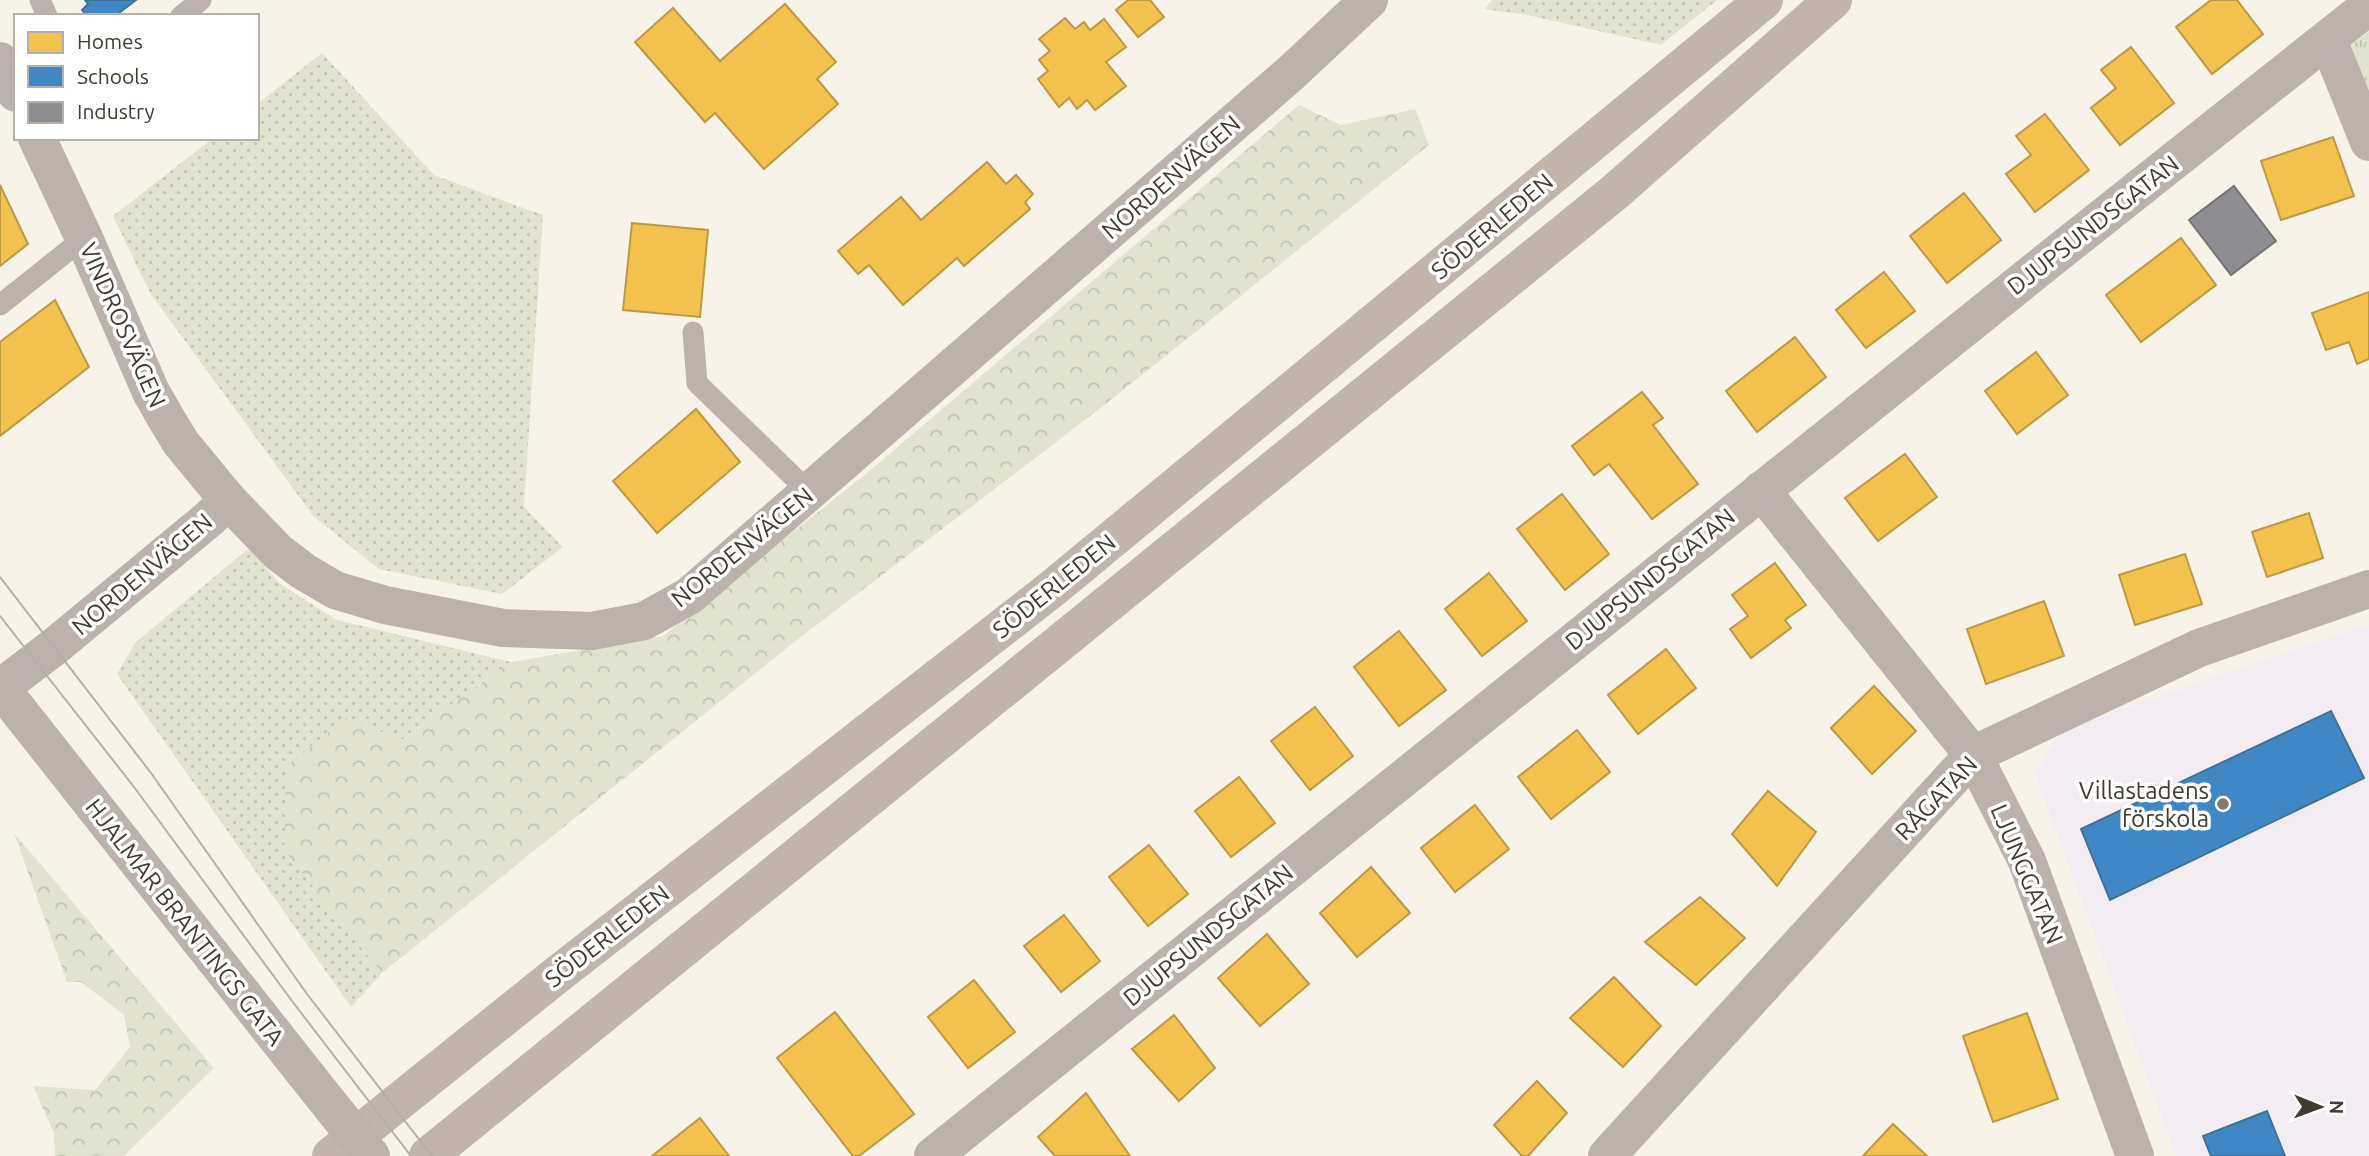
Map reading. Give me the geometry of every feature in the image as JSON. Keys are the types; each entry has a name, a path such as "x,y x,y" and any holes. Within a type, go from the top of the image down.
{"highway":[{"name":"SÖDERLEDEN","path":"331,1156 558,974 1054,588 1764,0"},
{"name":"SÖDERLEDEN","path":"428,1156 1605,200 1833,0"}],"street":[{"name":"NORDENVÄGEN","path":"0,688 54,647 228,500 278,552 335,590 398,608 503,628 592,631 644,621 688,596 1291,73 1368,0"},
{"name":"DJUPSUNDSGATAN","path":"933,1156 1761,490 2369,6"},
{"path":"2328,40 2369,142"},
{"path":"0,61 14,89"},
{"name":"VINDROSVÄGEN","path":"38,140 161,411 181,443 228,500"},
{"name":"LJUNGGATAN","path":"1761,490 1973,755 2027,861 2135,1156"},
{"name":"RÅGATAN","path":"1607,1156 1973,755 2199,648 2369,589"},
{"name":"HJALMAR BRANTINGS GATA","path":"0,688 371,1156"}],"lane":[{"path":"184,14 201,0"},
{"path":"0,305 84,238"},
{"path":"693,332 697,383 809,492"}],"shaded area":[{"path":"2369,624 2369,1156 2176,1156 2035,774 2061,730"}],"green space":[{"path":"1492,0 1717,0 1661,45 1532,16 1485,9"},
{"path":"2369,31 2369,96 2350,46"},
{"path":"322,53 434,175 543,215 524,507 563,547 502,594 379,569 314,517 150,293 113,216 210,140 259,140 259,102"},
{"path":"1299,105 1341,125 1415,109 1429,145 1098,410 793,643 382,973 284,850 286,767 346,718 402,740 511,662 663,636 873,468"},
{"path":"249,548 279,583 337,620 511,662 402,740 346,718 285,850 382,973 351,1007 117,674 135,643"},
{"path":"14,833 214,1068 124,1156 55,1156 54,1133 33,1086 95,1090 130,1047 124,1015 81,982 67,982"}],"building: Homes":[{"path":"1128,0 1150,0 1164,17 1138,37 1116,10"},
{"path":"2211,0 2237,0 2263,34 2212,74 2176,27"},
{"path":"785,4 836,62 817,79 838,104 764,169 715,113 705,122 635,42 673,8 720,61"},
{"path":"1065,18 1075,29 1084,22 1090,30 1104,19 1126,47 1106,62 1126,86 1095,110 1087,100 1077,109 1069,98 1059,107 1038,79 1048,71 1039,60 1050,51 1039,39"},
{"path":"2131,47 2174,103 2120,145 2091,108 2116,88 2101,70"},
{"path":"2045,114 2089,170 2035,212 2006,174 2031,155 2016,136"},
{"path":"2333,137 2354,196 2281,220 2261,161"},
{"path":"987,162 1006,184 1016,175 1033,194 1025,202 1030,209 964,266 957,258 903,305 869,265 858,274 838,251 901,197 921,220"},
{"path":"0,185 28,244 0,266"},
{"path":"1964,193 2001,240 1947,283 1910,236"},
{"path":"632,223 708,230 700,317 623,310"},
{"path":"2181,238 2216,285 2141,342 2106,295"},
{"path":"1884,272 1915,311 1866,348 1836,310"},
{"path":"2369,292 2369,359 2357,364 2349,342 2326,350 2312,313"},
{"path":"55,300 89,367 0,436 0,342"},
{"path":"1795,337 1826,377 1757,432 1726,391"},
{"path":"2036,352 2068,395 2017,434 1985,391"},
{"path":"1642,392 1663,418 1653,425 1698,484 1652,519 1609,464 1594,475 1572,446"},
{"path":"696,409 740,462 657,533 613,481"},
{"path":"1905,454 1937,497 1878,541 1845,498"},
{"path":"1562,494 1609,554 1565,590 1517,529"},
{"path":"2309,513 2323,558 2267,577 2252,532"},
{"path":"2185,554 2202,604 2135,625 2119,575"},
{"path":"1775,563 1806,605 1785,620 1791,628 1751,658 1730,629 1748,616 1732,595"},
{"path":"1489,573 1527,621 1482,656 1445,609"},
{"path":"2044,601 2064,656 1986,684 1967,629"},
{"path":"1399,631 1446,690 1399,726 1354,667"},
{"path":"1666,649 1696,688 1638,734 1608,695"},
{"path":"1874,686 1916,731 1872,774 1831,728"},
{"path":"1315,707 1353,756 1310,790 1271,741"},
{"path":"1577,730 1610,772 1551,819 1518,777"},
{"path":"1239,777 1275,823 1231,857 1195,811"},
{"path":"1768,791 1816,832 1777,886 1732,834"},
{"path":"1475,805 1509,849 1455,892 1421,848"},
{"path":"1149,845 1188,894 1148,926 1109,877"},
{"path":"1371,867 1410,913 1357,957 1320,913"},
{"path":"1700,897 1745,938 1696,985 1645,942"},
{"path":"1064,915 1100,961 1061,992 1024,946"},
{"path":"1267,934 1309,984 1260,1026 1218,978"},
{"path":"1614,977 1661,1026 1623,1067 1570,1018"},
{"path":"974,980 1015,1032 968,1068 928,1017"},
{"path":"835,1012 914,1114 859,1156 853,1156 777,1058"},
{"path":"2027,1013 2058,1099 1993,1122 1963,1036"},
{"path":"1174,1015 1215,1068 1179,1101 1132,1049"},
{"path":"1537,1081 1567,1113 1528,1156 1522,1156 1494,1125"},
{"path":"1086,1093 1130,1156 1055,1156 1038,1137"},
{"path":"700,1118 729,1156 652,1156"},
{"path":"1893,1124 1927,1156 1863,1156"}],"building: Schools":[{"path":"85,0 136,0 118,14 85,14 82,10 88,4"},
{"name":"Villastadens förskola","path":"2331,711 2364,778 2110,900 2081,829"},
{"path":"2267,1111 2285,1156 2211,1156 2203,1136"}],"building: Industry":[{"path":"2234,186 2276,241 2231,275 2189,220"}],"tram line":[{"path":"0,577 151,773 307,994 432,1156"},
{"path":"0,616 134,787 295,1005 411,1156"}],"place":[{"name":"Villastadens förskola","path":"2223,804"}]}
